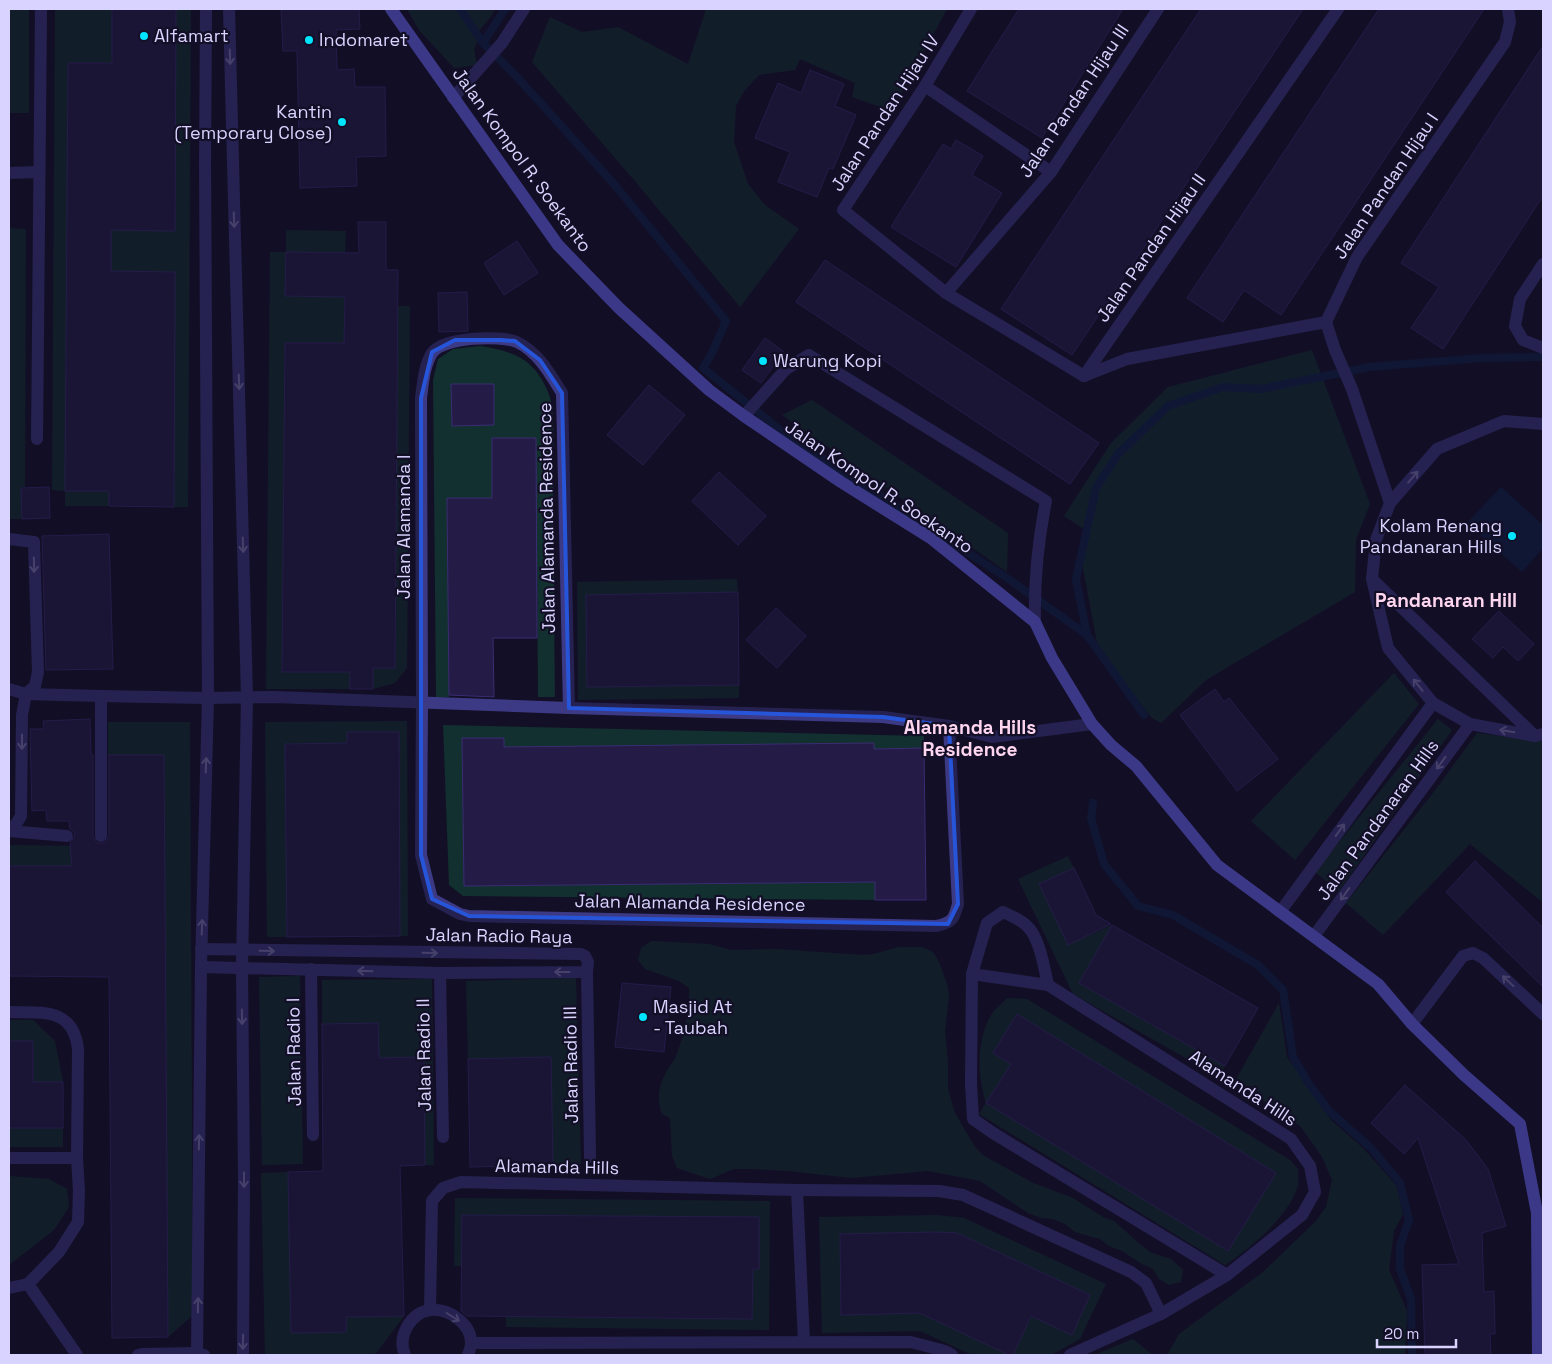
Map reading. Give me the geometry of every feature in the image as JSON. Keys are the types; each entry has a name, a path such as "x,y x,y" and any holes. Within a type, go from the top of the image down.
{"main road":[{"name":"Jalan Kompol R. Soekanto","path":"391,9 558,245 619,308 709,390 751,409 841,482 932,539 1035,622 1052,658 1092,724 1111,745 1136,766 1217,865 1378,984 1412,1024 1520,1124 1537,1213 1538,1355"}],"street":[{"path":"37,439 41,9"},
{"path":"138,1355 200,1354 201,949 208,698 206,9"},
{"path":"229,9 247,698 242,969 244,1177 242,1355"},
{"path":"453,98 502,43 524,9"},
{"name":"Jalan Pandan Hijau IV","path":"946,292 842,210 925,86 971,9"},
{"name":"Jalan Pandan Hijau III","path":"946,292 1051,172 1158,9"},
{"name":"Jalan Pandan Hijau II","path":"1084,376 1338,9"},
{"name":"Jalan Pandan Hijau I","path":"1326,322 1357,257 1505,42 1510,22 1508,9"},
{"path":"925,86 1051,172"},
{"path":"9,172 39,172"},
{"path":"1543,264 1520,299 1515,326 1523,340 1543,348"},
{"path":"946,292 1084,376 1127,359 1326,322 1334,350 1352,389 1390,503"},
{"name":"Jalan Alamanda Residence","path":"432,352 442,345 455,340 479,338 515,342 540,360 562,394 569,708"},
{"name":"Jalan Alamanda I","path":"422,703 421,398 424,373 432,352"},
{"path":"751,409 786,369 809,355 1046,501 1034,583 1035,622"},
{"path":"1539,735 1470,724 1433,702 1388,648 1372,579 1376,540 1390,503 1438,449 1504,421 1543,424"},
{"path":"9,540 34,542 38,672 35,686 26,694 22,715 21,816 9,830"},
{"path":"1372,579 1539,735"},
{"path":"9,688 26,694 208,698 274,696 422,703 883,717 949,726 992,737 1092,724"},
{"path":"100,696 101,836"},
{"name":"Jalan Pandanaran Hills","path":"1280,912 1433,702"},
{"name":"Jalan Alamanda Residence","path":"422,703 421,855 432,899 460,914 468,916 936,926 948,924 955,917 958,904 949,726"},
{"name":"Jalan Pandanaran Hills","path":"1314,936 1470,724"},
{"path":"9,830 67,836"},
{"path":"1048,985 1040,950 1028,927 1017,918 1002,912 987,923 972,974 971,1084 973,1119 1227,1275"},
{"name":"Jalan Radio Raya","path":"201,949 581,954 587,958 587,972 440,973 201,967"},
{"path":"1412,1024 1463,956 1473,953 1483,958 1543,1014"},
{"name":"Jalan Radio I","path":"311,969 313,1135"},
{"name":"Jalan Radio III","path":"587,972 590,1157"},
{"name":"Jalan Radio II","path":"440,973 443,1137"},
{"name":"Alamanda Hills","path":"972,974 1048,985 1291,1139 1310,1166 1315,1192 1302,1215 1227,1275 1161,1314 1070,1355"},
{"path":"9,1012 49,1013 62,1017 76,1035 78,1049 77,1158 80,1190 78,1222 59,1252 28,1284 9,1288"},
{"path":"9,1158 77,1158"},
{"name":"Alamanda Hills","path":"430,1310 432,1201 443,1188 461,1182 796,1190 939,1191 962,1195 1131,1272 1146,1283 1161,1314"},
{"path":"796,1190 804,1342"},
{"path":"28,1284 77,1355"},
{"path":"404,1355 402,1337 408,1325 418,1316 430,1310 450,1312 465,1324 470,1349 804,1342 911,1342 952,1355"}],"highlighted area":[{"path":"455,340 515,341 540,360 562,393 569,708 883,717 949,726 958,904 948,924 469,916 432,899 421,855 421,398 432,352"}],"green space":[{"path":"9,9 29,9 29,113 9,113"},
{"path":"55,9 112,9 112,63 68,63 65,490 109,491 109,506 65,506 65,491 52,490"},
{"path":"176,9 191,9 188,507 174,507 175,272 111,271 111,230 175,230"},
{"path":"407,9 495,9 490,18 475,35 478,41 474,49 477,65 454,68 419,30"},
{"path":"706,9 947,9 892,111 852,97 855,83 800,59 795,70 759,75 744,91 736,106 734,142 748,184 765,205 799,229 740,307 532,62 550,17 582,32 618,27 688,64"},
{"path":"9,228 26,229 25,487 21,488 22,519 9,519"},
{"path":"286,230 346,231 345,253 286,252"},
{"path":"270,252 286,252 285,296 344,297 344,343 285,343 282,672 342,672 350,668 350,689 266,689"},
{"path":"398,306 410,306 407,668 395,683 373,689 373,668 395,667"},
{"path":"480,346 503,351 521,358 536,371 551,400 554,434 555,697 538,697 537,566 448,567 449,697 436,698 433,380 438,359 453,349","holes":["494,384 494,425 452,425 451,385","535,438 536,532 447,532 447,498 492,498 492,439"]},
{"path":"1312,350 1370,504 1356,540 1355,592 1206,680 1161,723 1152,718 1098,648 1082,563 1090,533 1064,516 1111,443 1168,387"},
{"path":"812,400 1008,533 1007,572 782,415"},
{"path":"737,579 738,592 586,595 587,687 739,685 739,698 578,700 577,582"},
{"path":"1394,673 1419,704 1295,860 1251,821"},
{"path":"1438,719 1452,730 1339,891 1315,872"},
{"path":"407,721 408,936 400,936 398,732 347,732 347,743 286,744 287,937 267,937 265,722"},
{"path":"108,722 190,722 193,1315 168,1337 164,755 108,755"},
{"path":"443,725 924,736 924,748 874,749 836,744 504,747 462,739 464,886 875,882 875,900 463,896 449,885"},
{"path":"1477,733 1537,741 1543,740 1543,898 1541,901 1470,844 1383,935 1346,903 1433,793"},
{"path":"9,845 86,846 86,866 9,866"},
{"path":"1068,856 1074,868 1068,945 1112,925 1079,983 1225,1066 1219,1077 1073,994 1018,879"},
{"path":"651,941 709,944 731,950 778,949 862,955 874,954 898,947 922,947 933,952 947,984 949,996 945,1031 948,1089 955,1113 975,1147 983,1155 1031,1182 1073,1198 1103,1217 1114,1221 1152,1253 1171,1259 1183,1270 1181,1282 1169,1285 1159,1279 1153,1269 1122,1251 1109,1246 1100,1239 1075,1232 1065,1224 1053,1219 1041,1218 1028,1213 980,1181 928,1171 851,1178 752,1169 734,1169 710,1179 677,1168 672,1156 670,1118 662,1114 659,1091 662,1080 676,1056 684,1031 689,1005 689,988 679,981 645,969 638,960 641,948"},
{"path":"300,976 303,1164 262,1165 259,977"},
{"path":"576,978 581,1164 553,1165 550,1057 468,1059 466,981"},
{"path":"432,979 434,1165 425,1165 424,1057 379,1058 378,1023 322,1024 322,980"},
{"path":"1007,998 1027,999 1290,1160 1298,1169 1298,1185 1294,1196 1278,1219 1246,1250 1225,1265 979,1114 986,1103 980,1068 983,1033 993,1012","holes":["1017,1015 1276,1173 1228,1251 987,1103 1011,1064 993,1053"]},
{"path":"1279,1003 1287,1057 1331,1120 1364,1149 1396,1185 1403,1214 1394,1231 1389,1270 1407,1311 1405,1355 1167,1355 1179,1334 1263,1272 1315,1222 1326,1207 1332,1180 1322,1157 1301,1127 1235,1081"},
{"path":"9,1020 33,1020 55,1041 63,1082 33,1082 33,1041 9,1041"},
{"path":"9,1128 63,1128 63,1147 9,1147"},
{"path":"288,1172 291,1333 346,1332 346,1317 404,1316 373,1355 265,1355 261,1173"},
{"path":"9,1176 49,1179 67,1189 69,1207 54,1230 9,1265"},
{"path":"455,1198 770,1201 769,1330 506,1327 506,1317 752,1319 753,1269 759,1269 759,1217 463,1215 462,1266 454,1266"},
{"path":"937,1215 964,1218 1106,1284 1080,1339 1051,1355 1013,1355 1031,1316 1072,1335 1090,1295 957,1233 938,1232 840,1234 841,1315 920,1313 1009,1355 972,1355 920,1331 822,1333 819,1217"},
{"path":"1133,1339 1150,1353 1157,1355 1094,1355"}],"water":[{"name":"Kolam Renang Pandanaran Hills","path":"1501,487 1543,525 1543,548 1522,572 1467,523"}],"building":[{"path":"112,9 176,9 175,231 111,230 111,271 175,272 174,507 109,506 109,491 65,491 68,63 112,63"},
{"name":"Kantin (Temporary Close)","path":"281,9 359,9 360,29 336,30 337,70 354,69 355,87 385,87 386,156 356,157 357,186 300,188 297,51 283,51"},
{"path":"1019,9 1123,9 1042,138 967,91"},
{"path":"1201,9 1303,9 1072,355 1001,309"},
{"path":"1379,9 1484,9 1281,315 1244,290 1223,322 1187,298"},
{"path":"1543,46 1543,196 1443,349 1411,328 1439,287 1401,263"},
{"path":"810,70 844,84 835,106 856,115 833,169 829,168 817,197 778,182 790,152 755,138 778,83 801,93"},
{"path":"956,140 983,156 972,175 1002,193 956,267 891,227 943,144 951,149"},
{"path":"358,222 386,222 386,270 398,270 395,668 373,668 373,689 350,689 350,672 282,672 285,343 344,343 345,297 285,296 286,252 359,253"},
{"path":"517,241 538,273 504,295 484,263"},
{"path":"825,260 1099,443 1070,484 796,302"},
{"path":"467,292 468,331 439,332 438,293"},
{"name":"Warung Kopi","path":"765,338 784,352 761,383 742,370"},
{"path":"451,384 494,384 494,425 452,426"},
{"path":"649,385 685,415 643,465 607,435"},
{"path":"492,438 536,438 537,638 493,638 494,697 449,695 447,498 492,498"},
{"path":"719,472 766,516 738,545 692,501"},
{"path":"49,487 50,518 22,519 21,488"},
{"path":"109,534 113,669 46,670 42,536"},
{"path":"738,592 739,685 587,687 586,595"},
{"path":"776,608 806,636 777,668 746,640"},
{"path":"1499,611 1534,644 1518,661 1503,647 1493,658 1472,639"},
{"path":"1215,689 1224,702 1229,698 1278,759 1237,791 1180,715"},
{"path":"90,719 91,755 93,755 93,836 97,843 105,843 109,836 109,755 164,755 168,1337 112,1338 109,977 9,976 9,866 72,866 70,843 75,836 74,832 70,829 69,821 47,821 46,810 32,811 30,729 44,729 43,721"},
{"path":"347,732 399,732 400,936 287,937 285,744 347,743"},
{"path":"462,738 504,738 504,747 874,743 874,749 924,748 926,900 875,900 875,882 464,886"},
{"path":"1475,861 1543,928 1543,987 1446,892"},
{"path":"1074,868 1096,915 1111,924 1068,945 1039,884"},
{"path":"1112,925 1258,1008 1225,1066 1079,983"},
{"name":"Masjid At - Taubah","path":"622,983 671,987 664,1052 615,1047"},
{"path":"1017,1014 1276,1173 1228,1251 986,1103 1011,1064 993,1053"},
{"path":"378,1023 379,1058 424,1057 425,1165 400,1166 404,1316 346,1317 346,1332 291,1333 288,1172 323,1171 322,1024"},
{"path":"9,1041 33,1041 33,1082 63,1082 63,1128 9,1128"},
{"path":"551,1057 553,1165 470,1167 468,1059"},
{"path":"1405,1085 1466,1140 1488,1169 1506,1226 1482,1233 1484,1292 1494,1291 1495,1334 1490,1334 1491,1355 1425,1355 1422,1265 1459,1264 1418,1138 1404,1154 1371,1123"},
{"path":"462,1215 759,1217 759,1269 753,1269 752,1319 467,1316 461,1311"},
{"path":"957,1233 1090,1295 1072,1335 1031,1316 1013,1355 1009,1355 920,1313 841,1315 840,1234"}],"waterway":[{"path":"460,9 483,43 516,76 614,184 726,321 703,368 785,434 1010,580 1087,635"},
{"path":"483,43 505,9"},
{"path":"1144,715 1087,635 1076,579 1096,488 1118,454 1168,406 1223,387 1261,389 1370,367 1481,358 1543,357"},
{"path":"1093,803 1091,818 1104,864 1138,906 1173,915 1258,965 1283,990 1293,1057 1307,1081 1329,1111 1371,1148 1400,1183 1409,1220 1400,1246 1400,1269 1411,1299 1412,1355"}],"place":[{"name":"Alfamart","path":"144,36"},
{"name":"Indomaret","path":"309,40"},
{"name":"Kantin (Temporary Close)","path":"342,122"},
{"name":"Warung Kopi","path":"763,361"},
{"name":"Kolam Renang Pandanaran Hills","path":"1512,536"},
{"name":"Masjid At - Taubah","path":"643,1017"}],"district":[{"name":"Pandanaran Hill","path":"1446,600"},
{"name":"Alamanda Hills Residence","path":"970,738"}]}
